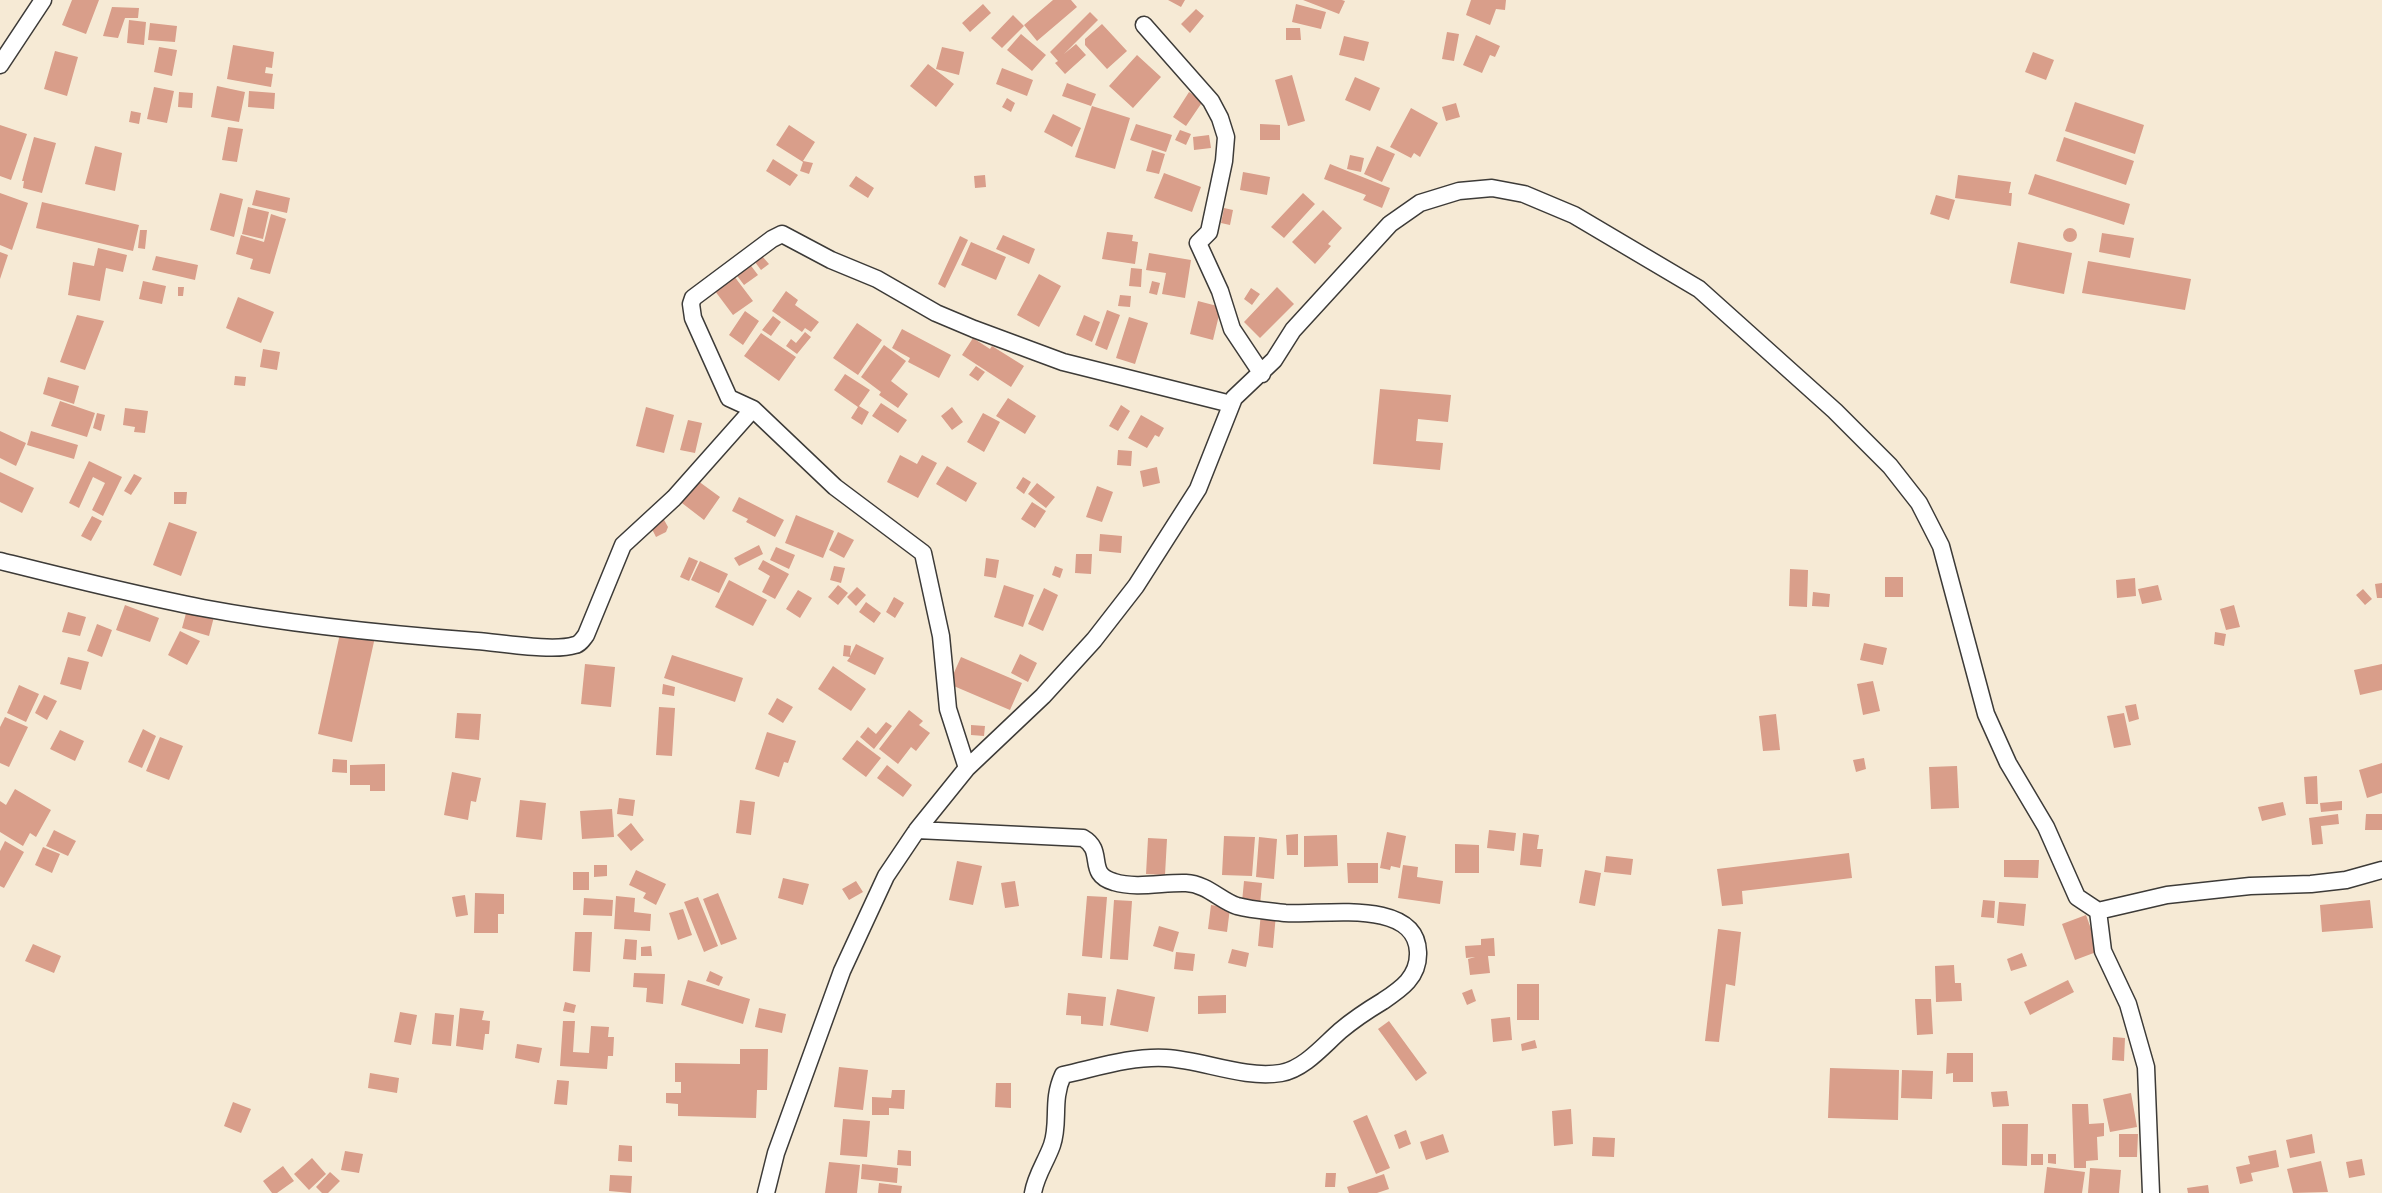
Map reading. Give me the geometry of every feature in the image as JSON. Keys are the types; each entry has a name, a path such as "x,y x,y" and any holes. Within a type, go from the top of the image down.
{"street":[{"path":"0,66 43,0"},
{"path":"1144,25 1211,101 1220,118 1226,137 1224,161 1209,232 1198,243 1220,290 1232,329 1262,374"},
{"path":"766,1193 776,1153 842,971 886,876 917,830 967,768 1043,696 1094,640 1136,586 1198,489 1216,448 1234,398 1262,374 1274,360 1293,330 1390,224 1420,203 1458,191 1492,188 1524,194 1574,215 1699,289 1835,411 1890,466 1920,503 1941,546 1986,714 2008,763 2046,827 2077,897 2098,911 2167,895 2250,886 2311,884 2346,880 2382,870"},
{"path":"967,768 948,709 941,636 933,590 923,553 834,487 753,409 729,398 693,318 691,304 700,293 772,238 782,234 831,260 877,279 936,313 968,327 1063,362 1231,404"},
{"path":"2,566 204,608 289,622 456,640 562,648 578,645 586,635 623,545 674,498 753,409"},
{"path":"917,830 1083,838 1090,842 1095,850 1096,868 1101,876 1117,883 1188,883 1216,892 1236,906 1287,913 1359,912 1387,917 1401,923 1412,934 1418,944 1419,961 1411,979 1400,990 1342,1030 1294,1068 1282,1073 1255,1073 1167,1058 1151,1058 1063,1075 1055,1098 1052,1144 1036,1178 1033,1193"},
{"path":"2098,911 2103,952 2128,1004 2146,1067 2151,1193"}],"building":[{"path":"72,0 99,0 86,34 62,25"},
{"path":"1053,0 1071,0 1077,7 1037,41 1024,25"},
{"path":"1168,0 1185,0 1181,7"},
{"path":"1303,0 1342,0 1345,1 1339,14"},
{"path":"1471,0 1506,0 1505,10 1496,9 1490,25 1466,15"},
{"path":"983,4 991,13 970,32 962,23"},
{"path":"1296,4 1326,12 1321,29 1292,22"},
{"path":"112,7 139,8 138,18 125,18 118,38 103,36"},
{"path":"1196,9 1204,16 1190,33 1181,24"},
{"path":"1090,12 1098,20 1064,54 1076,44 1086,55 1065,74 1055,63 1058,61 1050,52"},
{"path":"1013,15 1024,26 1002,48 991,38"},
{"path":"129,20 146,22 144,45 127,43"},
{"path":"150,23 177,26 175,42 148,40"},
{"path":"1102,24 1127,51 1107,69 1085,45 1085,39"},
{"path":"1286,28 1300,28 1301,40 1286,40"},
{"path":"1447,32 1459,34 1454,61 1442,59"},
{"path":"1021,34 1046,55 1032,71 1007,50"},
{"path":"1476,35 1500,46 1495,57 1490,55 1482,73 1463,65"},
{"path":"1344,36 1369,42 1364,61 1339,55"},
{"path":"233,45 274,52 272,68 266,67 265,73 273,74 271,87 227,79"},
{"path":"159,47 177,50 172,76 154,72"},
{"path":"942,47 964,52 959,75 936,69"},
{"path":"55,51 78,57 67,96 44,89"},
{"path":"2033,52 2054,60 2046,80 2025,72"},
{"path":"1137,55 1161,77 1133,108 1109,86"},
{"path":"928,64 954,84 936,107 910,86"},
{"path":"1002,68 1033,80 1027,96 996,84"},
{"path":"1292,75 1305,121 1288,126 1275,80"},
{"path":"1355,77 1380,88 1370,111 1345,100"},
{"path":"1067,83 1096,94 1091,106 1062,96"},
{"path":"217,86 245,92 239,122 211,117"},
{"path":"154,87 174,91 167,123 147,119"},
{"path":"249,91 275,93 274,109 248,107"},
{"path":"179,92 193,93 192,108 178,107"},
{"path":"1189,92 1203,101 1186,126 1173,117"},
{"path":"1007,98 1015,103 1011,112 1002,107"},
{"path":"2075,102 2144,125 2135,154 2065,131"},
{"path":"1456,103 1460,117 1446,121 1442,107"},
{"path":"1092,106 1130,118 1115,169 1075,157"},
{"path":"1411,108 1438,123 1420,157 1414,153 1411,158 1390,147"},
{"path":"131,111 141,113 139,124 129,122"},
{"path":"1053,114 1081,128 1072,147 1044,132"},
{"path":"1136,124 1172,135 1166,152 1130,140"},
{"path":"1260,124 1280,125 1280,140 1260,140"},
{"path":"0,125 27,134 11,180 0,176"},
{"path":"789,125 815,142 803,161 813,163 809,174 800,171 803,162 776,145"},
{"path":"228,127 243,129 237,162 222,160"},
{"path":"1180,130 1191,134 1186,145 1175,140"},
{"path":"1209,135 1211,148 1194,150 1193,137"},
{"path":"34,137 56,143 42,193 23,188 24,181 22,181"},
{"path":"2064,137 2134,161 2126,185 2056,161"},
{"path":"95,146 122,153 115,191 85,184"},
{"path":"1377,146 1395,154 1382,182 1364,174"},
{"path":"1152,150 1165,154 1159,174 1146,171"},
{"path":"1350,155 1364,158 1361,172 1347,169"},
{"path":"773,159 798,175 790,186 766,171"},
{"path":"1330,164 1390,188 1382,208 1363,200 1366,195 1324,179"},
{"path":"1243,172 1270,177 1267,195 1240,190"},
{"path":"1164,173 1201,187 1192,212 1154,198"},
{"path":"2035,174 2130,204 2124,225 2028,194"},
{"path":"985,175 986,187 975,188 974,176"},
{"path":"1958,175 2011,182 2009,193 2012,193 2011,206 1955,198"},
{"path":"856,176 874,188 868,198 849,186"},
{"path":"256,190 290,198 287,213 252,205"},
{"path":"0,193 28,203 12,250 0,245"},
{"path":"220,193 243,199 234,237 210,230"},
{"path":"1303,193 1315,204 1284,238 1271,227"},
{"path":"1936,195 1955,200 1949,220 1930,214"},
{"path":"42,202 139,225 133,251 36,228"},
{"path":"248,207 269,212 263,239 242,234"},
{"path":"1224,208 1233,210 1230,225 1221,223"},
{"path":"1323,210 1342,228 1328,244 1331,246 1315,264 1292,242"},
{"path":"271,214 286,219 270,274 250,269 253,259 236,254 241,235 264,242"},
{"path":"2070,228 2075,230 2077,235 2075,240 2070,242 2065,240 2063,235 2065,230"},
{"path":"140,230 147,230 145,249 138,248"},
{"path":"1107,232 1133,235 1132,241 1138,242 1135,264 1102,259"},
{"path":"2102,233 2134,238 2130,258 2099,252"},
{"path":"1003,235 1035,249 1029,264 996,249"},
{"path":"960,236 968,240 945,288 938,284"},
{"path":"971,242 1006,257 996,280 961,265"},
{"path":"2018,242 2072,253 2064,294 2010,283"},
{"path":"98,248 127,255 123,272 106,268 100,301 68,295 73,262 94,266"},
{"path":"0,252 8,255 0,279"},
{"path":"1149,253 1191,260 1185,298 1162,294 1166,273 1146,270"},
{"path":"156,256 198,265 195,280 152,270"},
{"path":"762,256 769,264 761,270 755,262"},
{"path":"2088,261 2191,279 2185,310 2082,293"},
{"path":"749,263 758,275 744,285 735,273"},
{"path":"1131,268 1142,269 1141,287 1129,286"},
{"path":"1039,274 1061,286 1039,327 1017,315"},
{"path":"734,276 753,301 733,315 715,291"},
{"path":"143,281 166,286 162,304 139,299"},
{"path":"1152,281 1160,283 1157,295 1149,293"},
{"path":"178,287 184,287 183,296 178,296"},
{"path":"1277,287 1294,304 1260,338 1244,322"},
{"path":"1251,288 1260,294 1252,305 1244,299"},
{"path":"786,291 798,300 795,305 819,322 811,332 805,328 802,332 772,311"},
{"path":"1120,295 1131,296 1130,307 1118,306"},
{"path":"238,297 274,312 261,343 226,328"},
{"path":"1198,301 1221,307 1213,340 1190,334"},
{"path":"1107,310 1120,315 1107,350 1095,345"},
{"path":"745,311 759,321 743,345 729,335"},
{"path":"77,315 104,321 85,370 60,362"},
{"path":"1084,315 1100,322 1092,342 1076,335"},
{"path":"773,316 781,322 771,336 762,330"},
{"path":"1129,317 1148,323 1135,364 1116,358"},
{"path":"857,323 882,340 858,375 833,358"},
{"path":"902,329 951,355 939,378 908,362 910,358 892,348"},
{"path":"805,332 811,337 797,354 786,346 791,339 796,343"},
{"path":"761,333 796,357 779,381 744,356"},
{"path":"973,338 990,349 992,346 1024,366 1011,387 962,355"},
{"path":"884,345 906,361 891,381 908,394 898,408 879,395 881,392 861,377"},
{"path":"263,349 280,352 277,370 260,367"},
{"path":"976,366 985,372 978,381 969,375"},
{"path":"845,374 870,390 859,406 869,412 862,425 851,418 858,407 834,390"},
{"path":"235,376 246,377 245,386 234,385"},
{"path":"48,377 79,386 74,404 43,394"},
{"path":"1380,389 1451,395 1448,422 1418,419 1416,441 1443,443 1440,470 1373,464"},
{"path":"1008,398 1036,416 1025,434 996,416"},
{"path":"60,401 95,413 87,437 51,426"},
{"path":"881,403 907,420 898,433 872,416"},
{"path":"1121,405 1130,411 1118,431 1109,426"},
{"path":"646,407 674,415 664,453 636,446"},
{"path":"952,407 963,422 952,430 941,416"},
{"path":"125,408 148,411 145,433 134,432 135,427 123,425"},
{"path":"97,413 105,415 101,431 93,428"},
{"path":"983,413 1000,422 984,452 967,442"},
{"path":"1141,415 1164,428 1159,437 1155,435 1147,448 1128,438"},
{"path":"688,420 702,423 695,453 680,450"},
{"path":"0,431 26,443 16,466 0,458"},
{"path":"31,431 78,445 74,459 27,445"},
{"path":"1118,450 1132,451 1131,466 1117,465"},
{"path":"900,455 917,464 922,455 937,463 918,498 887,482"},
{"path":"89,461 122,477 103,516 92,510 105,483 93,477 79,508 69,503"},
{"path":"947,466 977,483 966,502 936,484"},
{"path":"1157,467 1160,483 1143,487 1140,471"},
{"path":"0,472 34,488 22,513 0,502"},
{"path":"134,474 142,478 131,495 124,491"},
{"path":"1023,477 1031,482 1024,494 1016,488"},
{"path":"694,478 720,497 704,520 678,500"},
{"path":"1037,483 1055,497 1046,508 1028,494"},
{"path":"1097,486 1113,492 1102,522 1086,517"},
{"path":"174,492 187,492 186,504 174,504"},
{"path":"739,497 784,520 775,537 746,522 748,519 732,511"},
{"path":"1032,502 1046,511 1035,528 1021,519"},
{"path":"796,515 834,531 823,558 785,543"},
{"path":"92,516 102,521 91,541 81,536"},
{"path":"663,518 668,527 666,532 656,537 650,525"},
{"path":"169,522 197,532 181,576 153,565"},
{"path":"838,532 854,540 844,558 829,550"},
{"path":"1100,534 1122,536 1121,553 1099,551"},
{"path":"759,545 763,554 739,566 734,558"},
{"path":"776,547 795,555 789,569 770,560"},
{"path":"1076,554 1092,554 1091,574 1075,573"},
{"path":"689,557 698,561 689,581 680,577"},
{"path":"986,558 999,560 996,578 984,576"},
{"path":"763,560 789,574 775,599 762,592 770,576 758,569"},
{"path":"700,561 728,574 719,593 691,580"},
{"path":"834,566 845,568 841,583 830,580"},
{"path":"1055,566 1063,569 1060,578 1052,575"},
{"path":"1790,569 1808,570 1807,607 1789,606"},
{"path":"1885,577 1903,577 1903,597 1885,597"},
{"path":"2135,578 2136,596 2117,598 2116,580"},
{"path":"729,580 767,600 753,626 715,607"},
{"path":"2382,583 2382,598 2377,598 2375,584"},
{"path":"838,585 848,593 838,605 828,597"},
{"path":"1004,585 1034,595 1023,627 994,617"},
{"path":"2158,585 2162,600 2142,604 2138,589"},
{"path":"857,587 866,595 856,606 847,597"},
{"path":"1044,588 1058,595 1043,631 1028,624"},
{"path":"2363,589 2372,599 2365,605 2356,595"},
{"path":"798,590 812,598 800,618 786,609"},
{"path":"1813,592 1830,594 1829,607 1812,606"},
{"path":"894,597 904,603 895,618 886,612"},
{"path":"866,602 881,613 874,623 859,612"},
{"path":"125,605 159,618 150,642 116,630"},
{"path":"2234,605 2240,627 2226,630 2220,609"},
{"path":"188,606 215,613 209,636 182,628"},
{"path":"68,612 86,617 80,636 62,632"},
{"path":"97,624 112,630 102,657 87,651"},
{"path":"341,629 375,637 352,742 318,734"},
{"path":"180,631 200,641 187,665 168,655"},
{"path":"2215,632 2226,634 2224,646 2214,644"},
{"path":"1864,643 1887,648 1883,665 1860,660"},
{"path":"856,644 884,658 875,675 847,661 850,657 843,656 844,645 851,646 850,656"},
{"path":"1020,654 1037,663 1028,682 1011,673"},
{"path":"672,655 743,678 735,702 664,678"},
{"path":"68,657 89,662 81,690 60,684"},
{"path":"961,657 1022,683 1010,710 949,684"},
{"path":"585,664 615,667 611,707 581,704"},
{"path":"2382,664 2382,690 2360,695 2354,670"},
{"path":"833,666 866,689 851,711 818,689"},
{"path":"1873,681 1880,711 1863,715 1857,684"},
{"path":"663,684 675,687 674,696 662,694"},
{"path":"19,685 39,694 26,722 7,713"},
{"path":"44,695 57,701 47,720 35,713"},
{"path":"777,698 793,707 783,723 768,714"},
{"path":"2136,704 2139,719 2129,722 2125,706"},
{"path":"659,707 675,708 672,756 656,755"},
{"path":"909,710 923,721 919,725 930,733 916,751 911,747 898,764 879,749"},
{"path":"457,713 481,714 479,740 455,738"},
{"path":"2124,713 2131,745 2114,748 2107,716"},
{"path":"1776,714 1780,750 1763,751 1759,716"},
{"path":"5,717 28,727 9,767 0,763 0,727"},
{"path":"886,722 892,726 874,749 860,737 868,727 876,734"},
{"path":"971,725 985,726 984,736 971,735"},
{"path":"143,729 156,736 142,768 128,762"},
{"path":"60,730 84,741 75,761 50,749"},
{"path":"767,732 796,741 788,763 784,762 779,777 755,769"},
{"path":"160,737 183,746 169,780 146,771"},
{"path":"857,740 881,758 866,777 842,759"},
{"path":"1864,758 1866,769 1856,772 1853,760"},
{"path":"333,759 347,760 347,773 332,772"},
{"path":"2382,763 2382,793 2367,798 2359,770"},
{"path":"385,764 385,791 370,791 370,785 350,785 350,765"},
{"path":"887,765 912,785 903,797 877,778"},
{"path":"1957,766 1959,808 1931,809 1929,767"},
{"path":"452,772 481,778 476,802 471,801 468,820 444,815"},
{"path":"2317,776 2318,804 2306,804 2304,777"},
{"path":"15,789 51,810 36,837 30,833 23,846 0,832 0,801 6,805"},
{"path":"619,798 635,800 633,816 617,814"},
{"path":"520,800 546,803 542,840 516,837"},
{"path":"740,800 755,802 751,835 736,833"},
{"path":"2342,801 2342,810 2321,812 2320,803"},
{"path":"2283,802 2286,815 2262,821 2258,807"},
{"path":"612,809 614,837 582,839 580,811"},
{"path":"2338,814 2339,824 2321,826 2323,844 2312,845 2309,818"},
{"path":"2366,814 2382,814 2382,830 2365,830"},
{"path":"631,823 644,840 631,851 617,835"},
{"path":"54,830 76,841 68,856 46,846"},
{"path":"1489,830 1516,833 1514,851 1487,848"},
{"path":"1387,832 1406,836 1400,868 1391,866 1390,870 1380,868"},
{"path":"1523,833 1539,835 1537,849 1543,849 1541,867 1520,865"},
{"path":"1298,834 1298,855 1287,855 1286,835"},
{"path":"1337,835 1338,866 1304,867 1304,836"},
{"path":"1224,836 1255,837 1252,876 1222,875"},
{"path":"1259,837 1277,839 1274,879 1256,877"},
{"path":"1148,838 1167,839 1165,875 1146,874"},
{"path":"5,841 24,852 4,888 0,886 0,851"},
{"path":"1455,844 1479,845 1479,873 1455,873"},
{"path":"43,847 60,854 52,873 35,865"},
{"path":"1849,853 1852,878 1742,891 1743,904 1722,906 1717,869"},
{"path":"1606,856 1633,859 1631,875 1604,872"},
{"path":"2004,860 2039,860 2038,878 2004,877"},
{"path":"957,861 982,866 973,905 949,900"},
{"path":"1347,863 1378,863 1378,883 1348,883"},
{"path":"594,865 607,865 607,876 594,877"},
{"path":"1403,865 1418,867 1417,877 1443,881 1440,904 1398,898"},
{"path":"636,870 666,884 656,905 643,898 646,893 629,885"},
{"path":"1585,870 1601,873 1595,906 1579,903"},
{"path":"573,872 589,872 589,890 573,890"},
{"path":"783,878 809,884 803,905 778,898"},
{"path":"856,881 863,892 849,900 842,889"},
{"path":"1015,881 1019,906 1005,908 1001,883"},
{"path":"1244,881 1262,883 1260,905 1242,902"},
{"path":"475,893 504,894 504,914 498,914 498,933 474,933"},
{"path":"718,893 737,939 721,945 703,899"},
{"path":"465,895 468,915 456,917 452,897"},
{"path":"616,896 635,898 634,912 651,914 650,931 614,929"},
{"path":"1087,896 1107,897 1102,958 1082,956"},
{"path":"698,897 718,946 704,952 684,902"},
{"path":"584,898 613,900 612,916 583,915"},
{"path":"1114,900 1132,901 1128,960 1110,959"},
{"path":"1983,900 1995,901 1994,918 1981,917"},
{"path":"2370,900 2373,928 2322,932 2320,905"},
{"path":"1999,902 2026,904 2024,926 1997,923"},
{"path":"1211,905 1230,908 1227,932 1208,929"},
{"path":"683,909 692,935 678,940 669,913"},
{"path":"1261,912 1276,914 1273,948 1258,946"},
{"path":"2086,915 2099,951 2075,960 2062,924"},
{"path":"1159,926 1179,932 1173,952 1153,946"},
{"path":"1718,929 1741,932 1735,986 1726,984 1719,1042 1705,1041"},
{"path":"575,932 592,932 590,972 573,971"},
{"path":"1494,938 1495,956 1488,956 1490,973 1470,975 1468,959 1475,957 1466,958 1465,946 1481,945 1481,939"},
{"path":"625,939 637,940 636,960 623,959"},
{"path":"33,944 61,956 54,973 25,961"},
{"path":"651,946 652,956 641,956 641,947"},
{"path":"1232,949 1249,953 1246,967 1228,963"},
{"path":"1176,952 1195,954 1193,971 1174,969"},
{"path":"2022,953 2027,966 2011,971 2007,959"},
{"path":"1954,965 1955,983 1961,983 1962,1001 1936,1002 1935,966"},
{"path":"710,971 723,977 719,986 706,981"},
{"path":"634,973 665,974 663,1004 646,1002 647,988 633,987"},
{"path":"688,980 750,999 743,1024 681,1005"},
{"path":"2068,980 2074,992 2030,1015 2024,1002"},
{"path":"1517,984 1539,984 1539,1020 1517,1020"},
{"path":"1117,989 1155,997 1148,1032 1110,1025"},
{"path":"1472,989 1476,1001 1467,1005 1462,993"},
{"path":"1068,993 1106,997 1103,1026 1081,1024 1081,1016 1066,1015"},
{"path":"1226,995 1226,1013 1198,1014 1198,996"},
{"path":"1915,999 1931,999 1933,1034 1917,1035"},
{"path":"565,1002 576,1005 574,1013 563,1011"},
{"path":"460,1008 484,1011 482,1020 490,1021 489,1034 485,1034 483,1050 456,1046"},
{"path":"759,1008 786,1014 782,1033 755,1027"},
{"path":"400,1012 417,1015 411,1045 394,1042"},
{"path":"435,1013 454,1015 451,1046 432,1044"},
{"path":"1510,1017 1512,1040 1493,1042 1491,1019"},
{"path":"563,1021 575,1021 573,1052 589,1053 591,1026 609,1027 608,1037 614,1037 613,1056 608,1056 607,1069 560,1066"},
{"path":"1389,1021 1427,1073 1416,1081 1378,1029"},
{"path":"2113,1037 2125,1038 2124,1061 2112,1060"},
{"path":"1535,1040 1537,1048 1522,1051 1521,1044"},
{"path":"517,1044 542,1048 539,1063 515,1058"},
{"path":"740,1049 768,1049 767,1090 757,1090 756,1118 678,1116 678,1104 666,1103 666,1093 681,1093 681,1082 675,1082 675,1063 740,1064"},
{"path":"1947,1053 1973,1053 1973,1082 1953,1082 1953,1073 1946,1074"},
{"path":"839,1067 868,1070 863,1110 834,1107"},
{"path":"1830,1068 1899,1070 1898,1120 1828,1118"},
{"path":"1902,1070 1933,1071 1932,1099 1901,1098"},
{"path":"370,1073 399,1078 397,1093 368,1088"},
{"path":"557,1080 569,1081 567,1105 554,1104"},
{"path":"996,1083 1011,1083 1011,1108 995,1107"},
{"path":"892,1090 905,1090 904,1109 889,1108 889,1115 872,1115 872,1097 891,1098"},
{"path":"2007,1091 2009,1106 1993,1107 1991,1092"},
{"path":"2131,1093 2137,1127 2110,1132 2103,1099"},
{"path":"233,1102 251,1109 241,1133 224,1126"},
{"path":"2072,1104 2088,1104 2089,1124 2104,1123 2104,1136 2097,1137 2098,1160 2086,1161 2086,1168 2074,1168"},
{"path":"1571,1109 1573,1144 1554,1146 1552,1111"},
{"path":"1367,1115 1390,1168 1376,1174 1353,1121"},
{"path":"843,1119 870,1121 867,1157 840,1155"},
{"path":"2002,1124 2028,1124 2027,1166 2002,1165"},
{"path":"1406,1130 1411,1144 1399,1149 1394,1135"},
{"path":"1443,1134 1449,1152 1426,1160 1420,1142"},
{"path":"2119,1134 2138,1134 2137,1157 2119,1157"},
{"path":"2312,1134 2315,1153 2290,1158 2286,1140"},
{"path":"1593,1137 1615,1138 1614,1157 1592,1156"},
{"path":"619,1145 632,1146 632,1162 618,1161"},
{"path":"898,1150 911,1151 911,1166 897,1165"},
{"path":"2276,1150 2279,1167 2251,1173 2253,1181 2240,1184 2236,1167 2250,1164 2248,1156"},
{"path":"345,1151 363,1154 359,1173 341,1170"},
{"path":"2031,1154 2043,1154 2043,1165 2031,1165"},
{"path":"2048,1154 2056,1154 2056,1164 2048,1163"},
{"path":"312,1158 326,1174 309,1190 294,1174"},
{"path":"2362,1159 2365,1175 2349,1178 2346,1162"},
{"path":"2321,1161 2328,1192 2293,1193 2287,1169"},
{"path":"829,1162 860,1165 857,1193 825,1193"},
{"path":"862,1164 898,1168 897,1183 861,1179"},
{"path":"283,1166 294,1181 277,1193 272,1193 263,1181"},
{"path":"2047,1167 2085,1172 2082,1193 2044,1193"},
{"path":"2090,1168 2121,1170 2119,1193 2088,1193"},
{"path":"330,1172 340,1181 328,1193 322,1193 316,1187"},
{"path":"1326,1173 1336,1173 1335,1187 1325,1187"},
{"path":"1384,1174 1389,1189 1377,1193 1349,1193 1347,1187"},
{"path":"610,1175 632,1176 631,1193 609,1191"},
{"path":"879,1183 902,1186 901,1193 878,1193"},
{"path":"2208,1185 2209,1193 2188,1193 2187,1188"}]}
